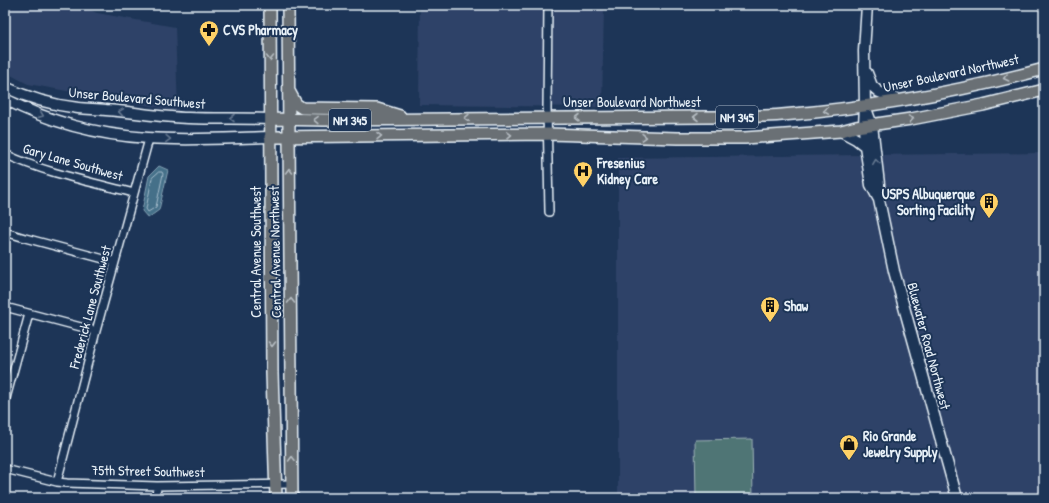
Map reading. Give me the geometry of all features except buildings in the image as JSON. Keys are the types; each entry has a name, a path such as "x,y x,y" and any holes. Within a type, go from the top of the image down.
{"main road":[{"name":"Central Avenue Southwest","path":"270,5 272,366 276,498"},
{"name":"Central Avenue Northwest","path":"288,5 292,498"},
{"name":"Unser Boulevard Northwest","path":"288,119 324,120 750,116 865,106 978,85 1044,69"},
{"name":"NM 345","path":"270,137 548,134 677,138 738,138 841,131 982,105 1044,90"},
{"path":"288,91 296,104 302,108 377,109 411,119"},
{"name":"NM 345","path":"271,119 288,119"}],"street":[{"path":"548,5 549,212"},
{"name":"Bluewater Road Northwest","path":"867,5 864,51 865,106 879,184 879,200 894,271 957,498"},
{"path":"865,67 872,86 879,92 898,100"},
{"name":"Unser Boulevard Southwest","path":"5,86 15,92 40,100 80,108 188,118 271,119"},
{"path":"5,99 51,119 103,133 177,140 270,137"},
{"name":"Bluewater Road Northwest","path":"868,126 865,146 872,185 879,200"},
{"path":"841,131 856,138 865,146"},
{"name":"Frederick Lane Southwest","path":"57,482 96,331 149,138"},
{"name":"Gary Lane Southwest","path":"5,154 38,168 134,193"},
{"path":"5,232 115,262"},
{"path":"5,307 96,331"},
{"path":"5,402 8,382 29,314"},
{"name":"75th Street Southwest","path":"5,469 57,482 67,483 157,486 292,484"},
{"path":"156,498 157,486"}],"shaded area":[{"path":"5,5 78,5 97,13 175,27 178,111 28,84 5,72"},
{"path":"420,5 604,5 602,107 419,105"},
{"path":"1044,153 1044,498 618,498 618,158"}],"green space":[{"path":"752,439 753,498 696,498 695,440"}],"water":[{"path":"159,166 168,170 159,210 148,218 142,211 149,176"}],"place":[{"name":"CVS Pharmacy","path":"209,47"},
{"name":"Fresenius Kidney Care","path":"583,188"},
{"name":"USPS Albuquerque Sorting Facility","path":"989,219"},
{"name":"Shaw","path":"770,323"},
{"name":"Rio Grande Jewelry Supply","path":"849,461"}]}
